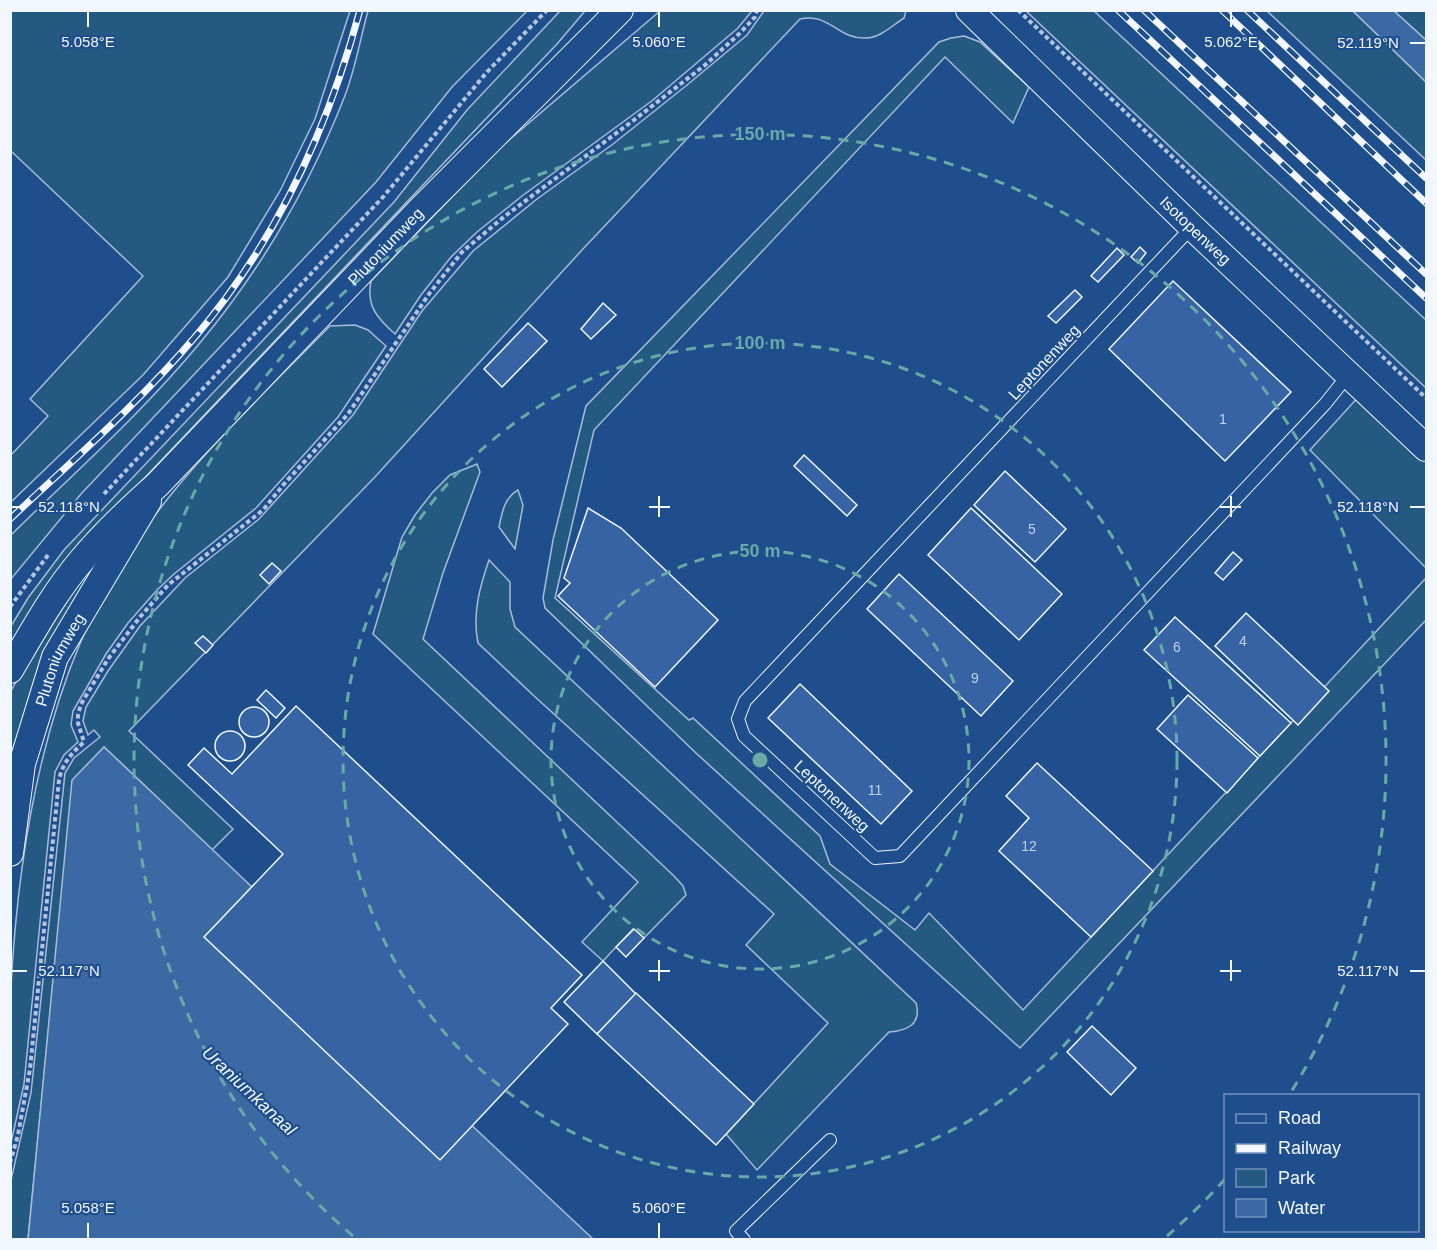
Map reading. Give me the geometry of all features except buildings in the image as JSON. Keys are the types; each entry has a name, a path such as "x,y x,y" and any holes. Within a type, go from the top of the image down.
{"street":[{"name":"Plutoniumweg","path":"10,670 41,618 80,562 119,519 157,485 420,210 620,10"},
{"name":"Isotopenweg","path":"969,10 1192,227 1426,448"},
{"name":"Plutoniumweg","path":"10,853 22,764 55,657 136,525 157,485"}],"lane":[{"name":"Leptonenweg","path":"1192,227 745,701 738,719 744,736 752,745 875,858 900,856 1317,413 1349,374"},
{"path":"744,1239 736,1231 830,1140"}],"path":[{"path":"102,496 383,197 487,72 547,10"},
{"path":"10,1163 18,1135 30,1069 59,780 62,767 68,757 84,742 79,731 78,715 81,704 108,659 168,585 263,510 284,483 348,414 429,294 462,252 505,216 705,65 740,33 755,17 757,10"},
{"path":"1018,10 1426,398"},
{"path":"10,608 49,554"}],"green space":[{"path":"10,11 350,11 315,119 280,191 228,277 143,375 11,502 11,455 48,416 30,399 143,276 11,151"},
{"path":"368,11 527,11 452,87 376,182 81,494 11,579 11,535 131,418 177,369 221,316 262,258 299,196 330,131 351,77"},
{"path":"560,11 585,11 557,44 116,508 11,655 11,626 28,598 64,550 394,202 467,110"},
{"path":"660,11 752,11 738,28 653,100 522,196 477,232 451,257 421,295 395,334 374,311 370,298 371,281 496,151"},
{"path":"764,11 906,11 904,18 886,31 866,38 848,35 819,19 800,19 582,250 374,478 129,731 233,829 212,850 104,747 73,780 28,1239 11,1240 11,1180 31,1093 65,773 74,758 100,737 94,730 88,735 83,721 86,707 108,671 140,626 185,578 259,519 353,415 422,311 473,251 537,199 613,144 687,85 747,35"},
{"path":"1026,11 1094,11 1426,320 1426,388"},
{"path":"1267,11 1353,11 1426,82 1426,160"},
{"path":"1394,11 1426,11 1426,40"},
{"path":"964,36 980,42 1029,87 1013,123 945,57 594,430 555,598 689,720 693,718 820,836 830,864 915,930 929,913 1023,1010 1426,578 1426,620 1020,1048 697,754 545,608 543,598 553,540 586,406 939,42"},
{"path":"355,325 368,330 386,346 338,417 256,508 157,590 128,623 106,654 73,711 71,725 78,742 64,755 55,772 24,1084 11,1143 10,1006 22,871 31,812 44,754 60,697 80,642 106,590 136,541 204,456 330,326"},
{"path":"1361,394 1426,456 1426,568 1310,450"},
{"path":"477,464 480,472 443,573 423,639 674,876 683,886 686,895 644,938 633,929 603,961 582,942 638,882 373,634 402,537 415,515 450,475"},
{"path":"518,490 523,505 515,549 499,527 507,502"},
{"path":"120,529 26,708 11,762 11,691 44,630"},
{"path":"489,560 510,582 510,609 515,627 916,1003 917,1016 912,1025 902,1030 889,1032 757,1170 726,1134 828,1023 746,945 774,914 478,643 476,611"}],"water":[{"path":"1353,11 1394,11 1426,40 1426,82"},
{"name":"Uraniumkanaal","path":"104,747 363,992 353,1014 593,1239 28,1240 72,780"}],"railway":[{"path":"10,519 151,385 224,301 274,224 296,183 332,98 360,10"},
{"path":"1118,10 1426,298"},
{"path":"1144,10 1426,274"},
{"path":"1222,10 1426,203"},
{"path":"1247,10 1426,178"}]}
